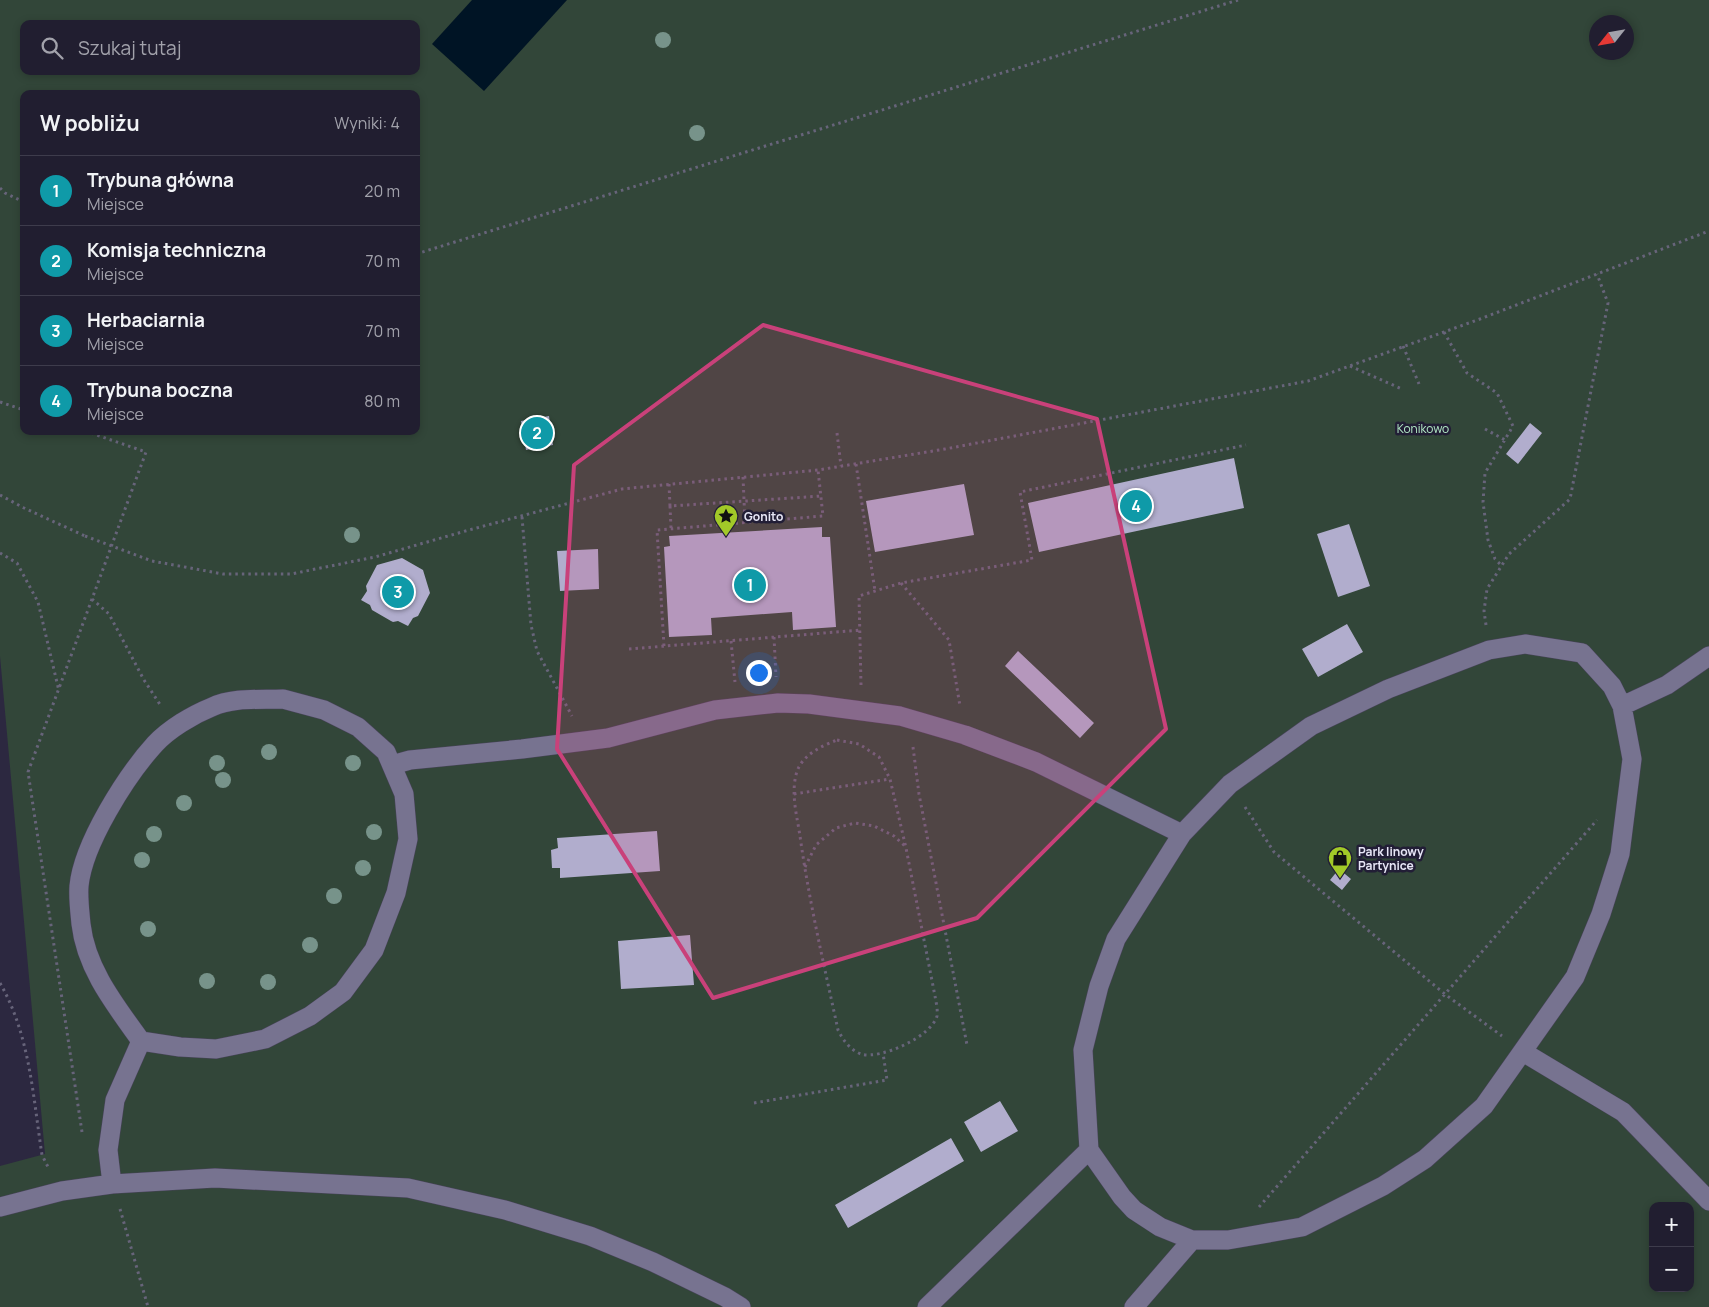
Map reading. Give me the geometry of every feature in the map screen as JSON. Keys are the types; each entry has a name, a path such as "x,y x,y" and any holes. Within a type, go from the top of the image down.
{"lane":[{"path":"1525,644 1582,653 1612,686 1622,706 1632,759 1620,854 1601,914 1575,977 1484,1106 1425,1159 1383,1186 1302,1227 1228,1240 1192,1240 1160,1227 1134,1210 1122,1197 1089,1150 1083,1050 1099,986 1116,938 1182,834 1230,784 1311,726 1388,689 1489,650 1525,644"},
{"path":"1622,706 1667,685 1709,656"},
{"path":"283,699 324,710 358,727 386,752 404,794 408,838 396,893 374,950 343,992 310,1016 265,1039 216,1049 180,1047 141,1041 116,1006 91,964 81,926 79,886 88,849 120,792 155,744 174,728 212,706 230,701 283,699"},
{"path":"392,765 410,760 608,738 715,710 778,703 809,704 900,716 965,735 1036,762 1182,834"},
{"path":"112,1184 108,1150 115,1100 141,1041"},
{"path":"1523,1052 1623,1112 1709,1201"},
{"path":"927,1307 1089,1150"},
{"path":"0,1207 53,1193 112,1184 215,1178 408,1188 505,1210 590,1236 653,1262 725,1297 741,1307"},
{"path":"1134,1307 1192,1240"}],"path":[{"path":"420,253 1238,0"},
{"path":"0,188 5,193 20,200"},
{"path":"0,495 86,536 152,561 223,574 292,574 375,558 612,491 818,470 856,464 1308,381 1444,332 1709,231"},
{"path":"1489,650 1484,611 1487,589 1509,554 1570,499 1608,303 1597,274"},
{"path":"1444,332 1467,373 1497,393 1513,426 1485,473 1483,502 1488,540 1496,559 1502,566"},
{"path":"1403,346 1419,384"},
{"path":"1349,366 1402,389"},
{"path":"0,402 20,409"},
{"path":"1485,429 1505,440"},
{"path":"837,433 841,466"},
{"path":"97,435 146,452 92,599 109,614 144,680 174,728"},
{"path":"862,711 860,596 901,582 1032,560 1020,492 1246,445"},
{"path":"856,464 874,591"},
{"path":"664,646 658,530 823,516 818,470"},
{"path":"744,477 745,523"},
{"path":"669,484 671,528"},
{"path":"670,506 822,496"},
{"path":"522,517 531,625 537,650 571,714 576,727 577,742"},
{"path":"0,553 17,563 38,602 59,691"},
{"path":"901,582 949,640 965,735"},
{"path":"628,649 861,630"},
{"path":"774,637 778,703"},
{"path":"731,640 738,708"},
{"path":"921,723 913,746 919,794 967,1045"},
{"path":"837,740 859,744 880,757 890,779 936,996 937,1016 927,1030 905,1044 883,1053 862,1054 844,1042 838,1030 805,868 794,794 796,774 804,760 818,747 837,740"},
{"path":"794,794 890,779"},
{"path":"1230,784 1274,852 1446,995 1523,1052"},
{"path":"1252,1237 1254,1214 1604,811 1626,811"},
{"path":"805,868 816,845 836,828 855,823 874,826 894,836 906,848"},
{"path":"0,983 10,1001 25,1045 42,1155 48,1167 53,1193"},
{"path":"754,1103 887,1080 883,1053"},
{"path":"124,1223 148,1307"}],"highlighted area":[{"path":"763,325 1097,419 1166,729 977,918 713,998 557,749 574,465"}],"green space":[{"name":"Konikowo","path":"0,0 1709,0 1709,1307 0,1307 0,1166 45,1154 0,656"}],"water":[{"path":"472,0 567,0 484,91 432,44"}],"building":[{"path":"549,416 553,445 526,450 521,421"},
{"path":"1530,423 1542,433 1518,464 1506,454"},
{"path":"1234,458 1244,508 1039,552 1028,503"},
{"path":"964,484 974,535 875,552 866,501"},
{"path":"1349,524 1370,586 1338,597 1317,534"},
{"path":"822,527 822,537 830,537 836,627 793,630 792,612 711,618 712,635 669,637 664,547 670,546 669,536"},
{"path":"598,549 599,589 560,591 557,551"},
{"path":"402,558 423,570 430,593 418,616 413,618 408,626 398,621 391,621 372,610 370,605 361,600 367,591 366,586 377,565"},
{"path":"1347,624 1363,652 1318,677 1302,649"},
{"path":"1018,651 1094,723 1080,738 1005,666"},
{"path":"657,831 660,871 560,878 560,868 552,868 551,850 558,848 557,838"},
{"name":"Park linowy Partynice","path":"1339,869 1351,879 1342,890 1330,880"},
{"path":"690,935 694,985 621,989 618,941"},
{"path":"1000,1101 1018,1131 981,1152 964,1122"},
{"path":"951,1138 964,1161 848,1228 835,1205"}],"place":[{"name":"Komisja techniczna","path":"537,433"},
{"name":"Trybuna boczna","path":"1136,506"},
{"name":"Gonito","path":"726,537"},
{"name":"Trybuna główna","path":"750,585"},
{"name":"Herbaciarnia","path":"398,592"},
{"name":"Park linowy Partynice","path":"1340,879"}]}
